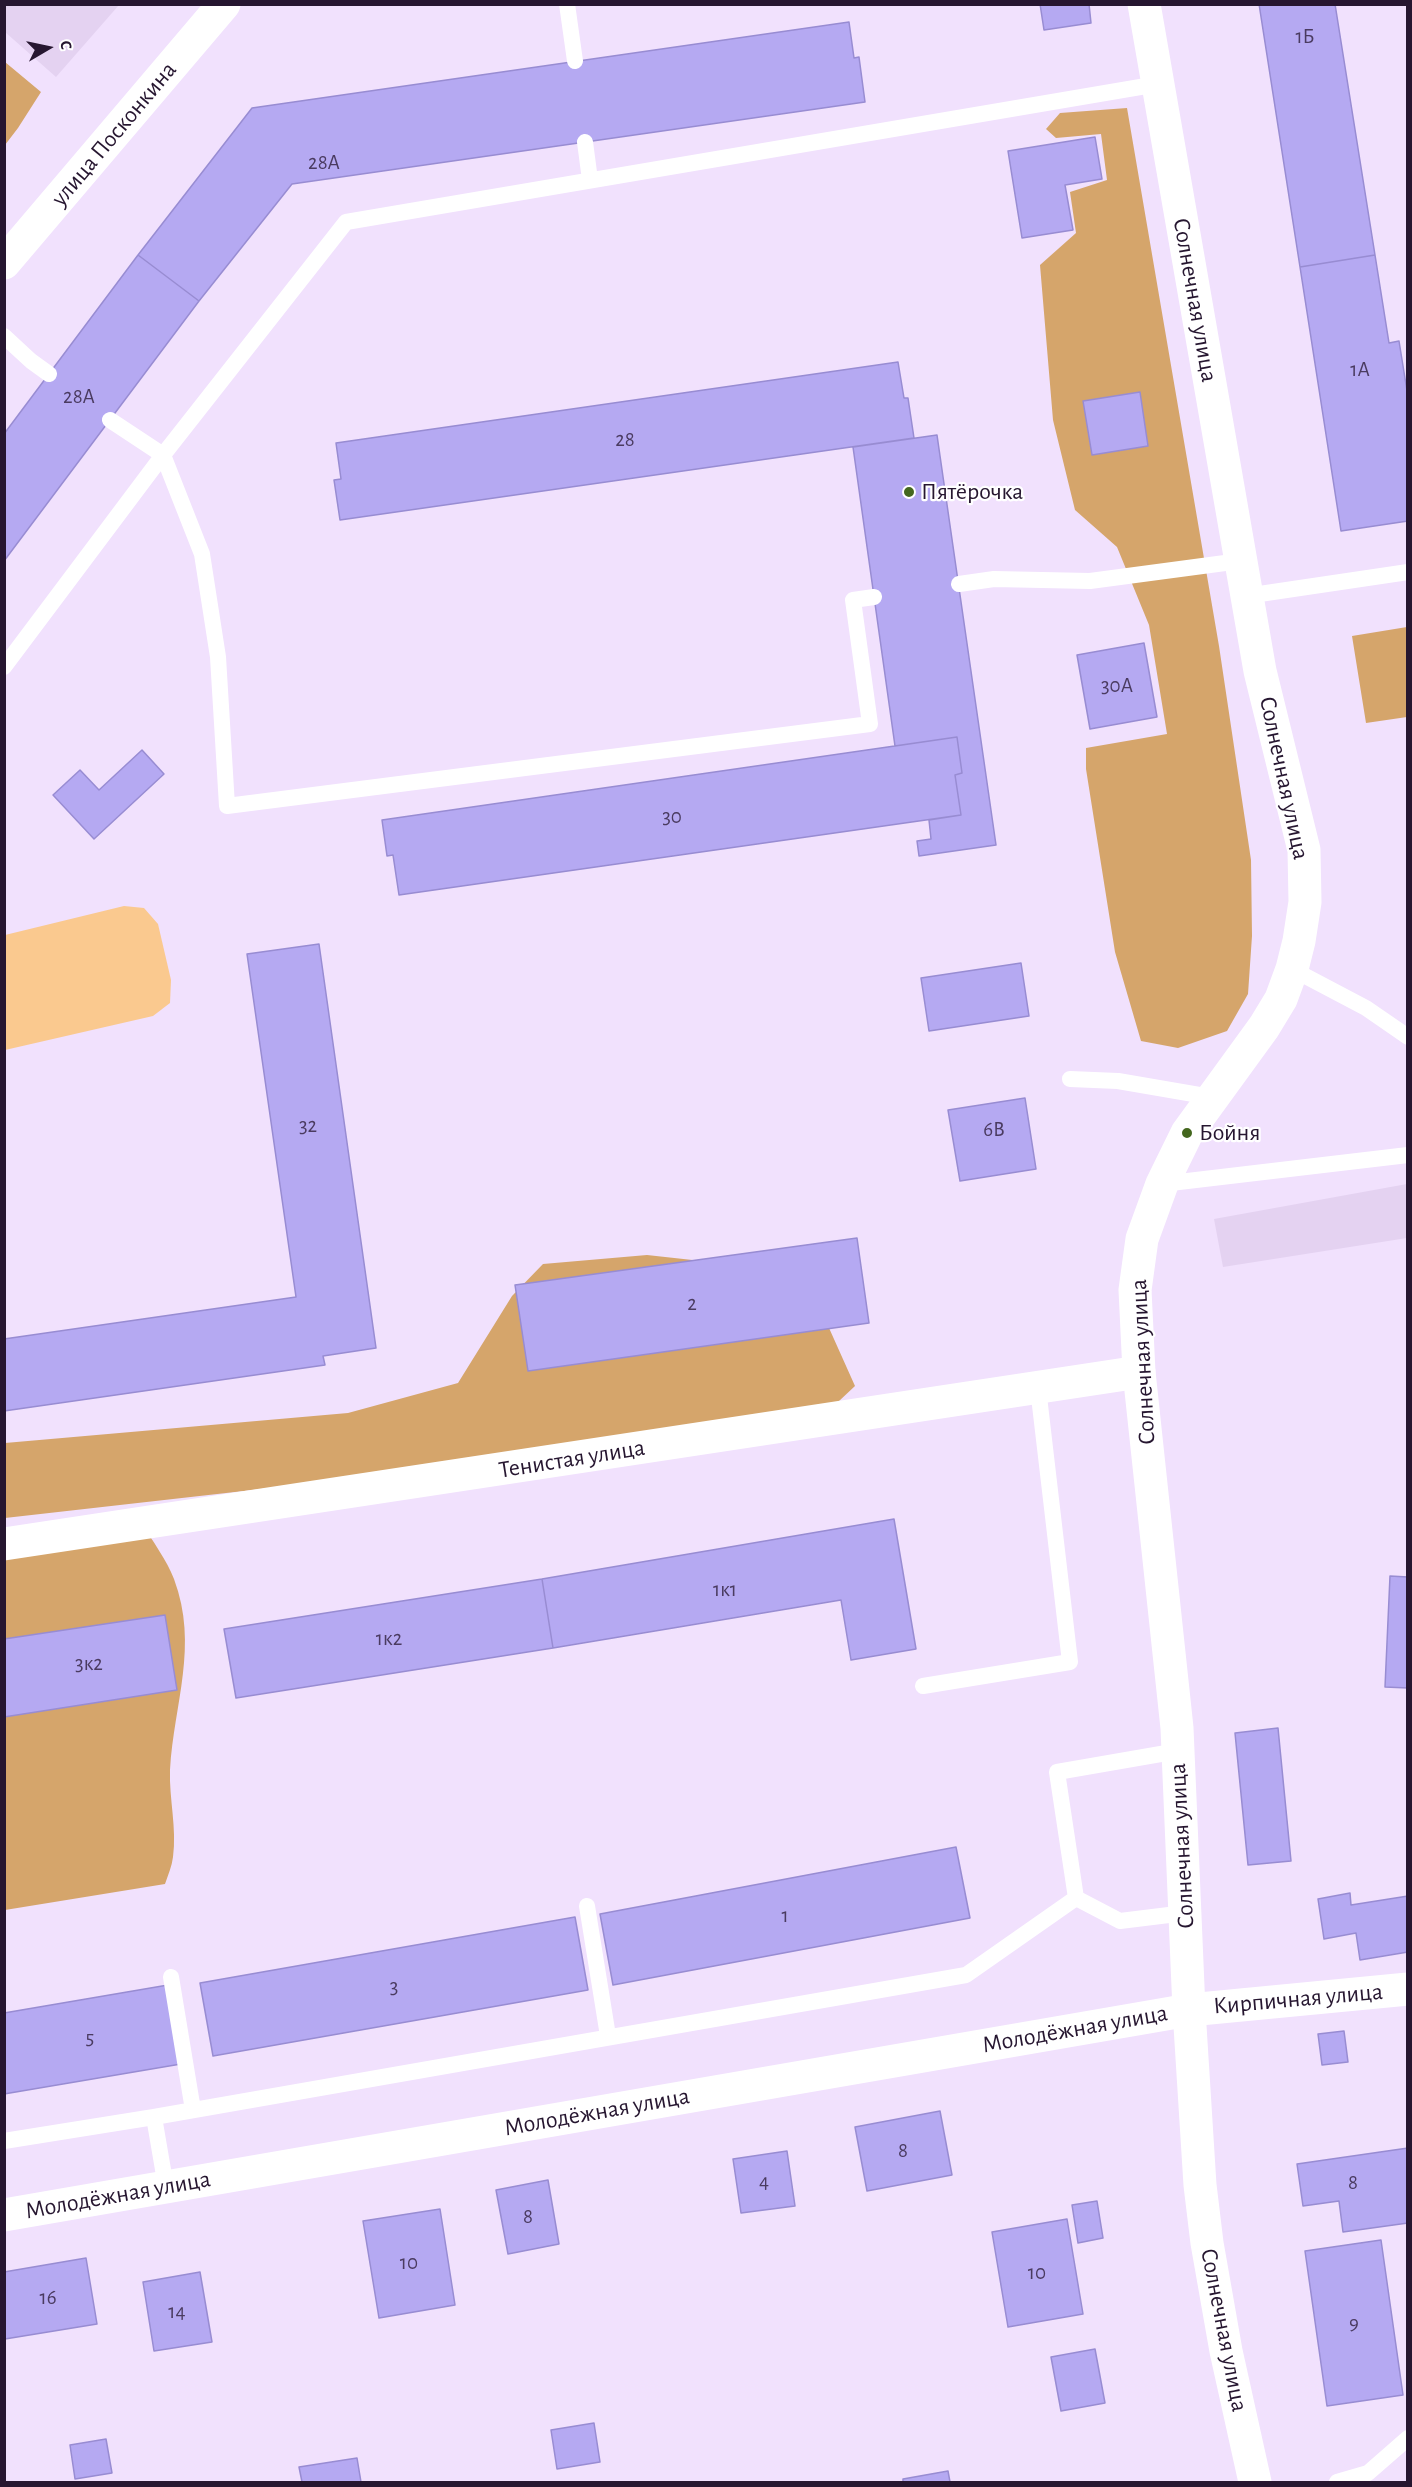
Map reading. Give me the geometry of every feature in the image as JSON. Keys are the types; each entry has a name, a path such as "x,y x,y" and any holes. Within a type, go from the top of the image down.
{"street":[{"name":"улица Посконкина","path":"4,263 224,4"},
{"name":"Солнечная улица","path":"1144,4 1260,671 1304,850 1305,902 1299,941 1281,999 1264,1027 1187,1133 1162,1184 1142,1239 1135,1290 1139,1372 1166,1607 1178,1751 1195,2127 1207,2243 1226,2351 1255,2482"},
{"name":"Тенистая улица","path":"4,1544 1139,1372"},
{"name":"Кирпичная улица","path":"1189,2010 1407,1989"},
{"name":"Молодёжная улица","path":"4,2215 1189,2010"}],"lane":[{"path":"567,4 575,62"},
{"path":"4,667 163,454 346,222 1158,84"},
{"path":"585,142 590,180"},
{"path":"4,336 49,374"},
{"path":"110,420 163,454 202,554 218,657 227,806 870,724 853,600 874,597"},
{"path":"959,584 994,579 1090,581 1240,561"},
{"path":"1246,596 1407,572"},
{"path":"1292,969 1366,1008 1407,1037"},
{"path":"1071,1079 1118,1081 1211,1097"},
{"path":"1162,1184 1407,1155"},
{"path":"923,1686 1070,1662 1038,1388"},
{"path":"1077,1898 1057,1772 1178,1751"},
{"path":"1077,1898 1120,1921 1185,1913"},
{"path":"4,2141 154,2117 966,1975 1077,1898"},
{"path":"586,1906 608,2036"},
{"path":"171,1977 194,2110"},
{"path":"154,2117 166,2187"},
{"path":"1337,2482 1368,2473 1407,2438"}],"shaded area":[{"path":"5,4 119,5 56,77 5,32"},
{"path":"5,62 41,92 5,145"},
{"path":"1127,108 1219,646 1251,860 1252,936 1248,994 1227,1031 1178,1048 1141,1041 1115,952 1086,769 1086,748 1167,734 1149,625 1117,547 1075,510 1053,420 1040,265 1076,233 1070,192 1107,180 1101,134 1056,138 1046,129 1060,113"},
{"path":"1407,627 1407,717 1366,723 1352,636"},
{"path":"124,906 144,908 158,924 171,980 170,1003 153,1016 5,1050 5,935"},
{"path":"1407,1184 1407,1238 1223,1267 1214,1219"},
{"path":"647,1255 756,1267 825,1319 855,1386 838,1402 288,1486 5,1518 5,1443 348,1413 458,1383 512,1296 543,1264"},
{"path":"142,1523 174,1579 181,1604 184,1628 183,1675 170,1770 174,1846 169,1874 165,1884 5,1910 5,1544"}],"building":[{"path":"1040,4 1089,4 1091,23 1044,30"},
{"path":"1259,4 1335,4 1375,255 1300,267"},
{"path":"849,22 854,58 859,57 865,102 292,184 199,301 138,255 252,108"},
{"path":"1095,137 1102,179 1065,185 1073,230 1022,238 1008,151"},
{"path":"138,255 199,301 4,561 4,434"},
{"path":"1375,255 1389,343 1399,341 1408,397 1408,521 1341,531 1300,267"},
{"path":"898,362 904,398 908,398 914,438 340,520 334,480 341,479 336,443"},
{"path":"1140,392 1148,446 1092,455 1083,401"},
{"path":"937,435 996,845 919,856 917,841 931,839 929,820 961,815 955,775 962,773 957,737 895,746 853,447"},
{"path":"1144,643 1157,717 1090,729 1077,655"},
{"path":"957,737 962,773 955,775 961,815 399,895 393,855 387,856 382,820"},
{"path":"142,750 164,774 94,839 53,795 80,770 99,790"},
{"path":"319,944 376,1348 323,1356 325,1365 4,1411 4,1339 296,1297 247,954"},
{"path":"1021,963 1029,1016 929,1031 921,978"},
{"path":"1025,1098 1036,1169 960,1181 948,1110"},
{"path":"857,1238 869,1323 528,1371 515,1285"},
{"path":"894,1519 916,1649 851,1660 841,1600 553,1648 542,1579"},
{"path":"1390,1576 1408,1577 1408,1688 1385,1687"},
{"path":"542,1579 553,1648 236,1698 224,1629"},
{"path":"165,1615 177,1690 4,1717 4,1639"},
{"path":"1278,1728 1291,1861 1248,1865 1235,1733"},
{"path":"956,1847 970,1918 613,1985 600,1914"},
{"path":"1350,1893 1351,1905 1408,1896 1408,1952 1360,1960 1356,1933 1324,1939 1318,1899"},
{"path":"575,1917 588,1990 213,2056 200,1983"},
{"path":"168,1985 181,2064 4,2094 4,2013"},
{"path":"1344,2031 1348,2062 1322,2065 1318,2034"},
{"path":"940,2111 952,2175 867,2191 855,2127"},
{"path":"1408,2148 1408,2223 1343,2232 1339,2201 1303,2206 1297,2164"},
{"path":"787,2151 795,2206 741,2213 733,2159"},
{"path":"548,2180 559,2244 508,2254 496,2190"},
{"path":"1097,2201 1103,2238 1078,2243 1072,2205"},
{"path":"440,2209 455,2305 379,2318 363,2221"},
{"path":"1067,2219 1083,2314 1008,2327 992,2232"},
{"path":"1381,2240 1403,2395 1327,2406 1305,2251"},
{"path":"86,2258 97,2324 5,2339 4,2272"},
{"path":"200,2272 212,2342 154,2351 143,2282"},
{"path":"1095,2349 1105,2403 1061,2411 1051,2357"},
{"path":"594,2423 600,2462 557,2469 551,2430"},
{"path":"106,2439 112,2473 75,2479 70,2445"},
{"path":"357,2458 361,2482 302,2482 299,2467"},
{"path":"948,2471 950,2482 903,2482 903,2479"}],"place":[{"name":"Пятёрочка","path":"909,492"},
{"name":"Бойня","path":"1187,1133"}]}
